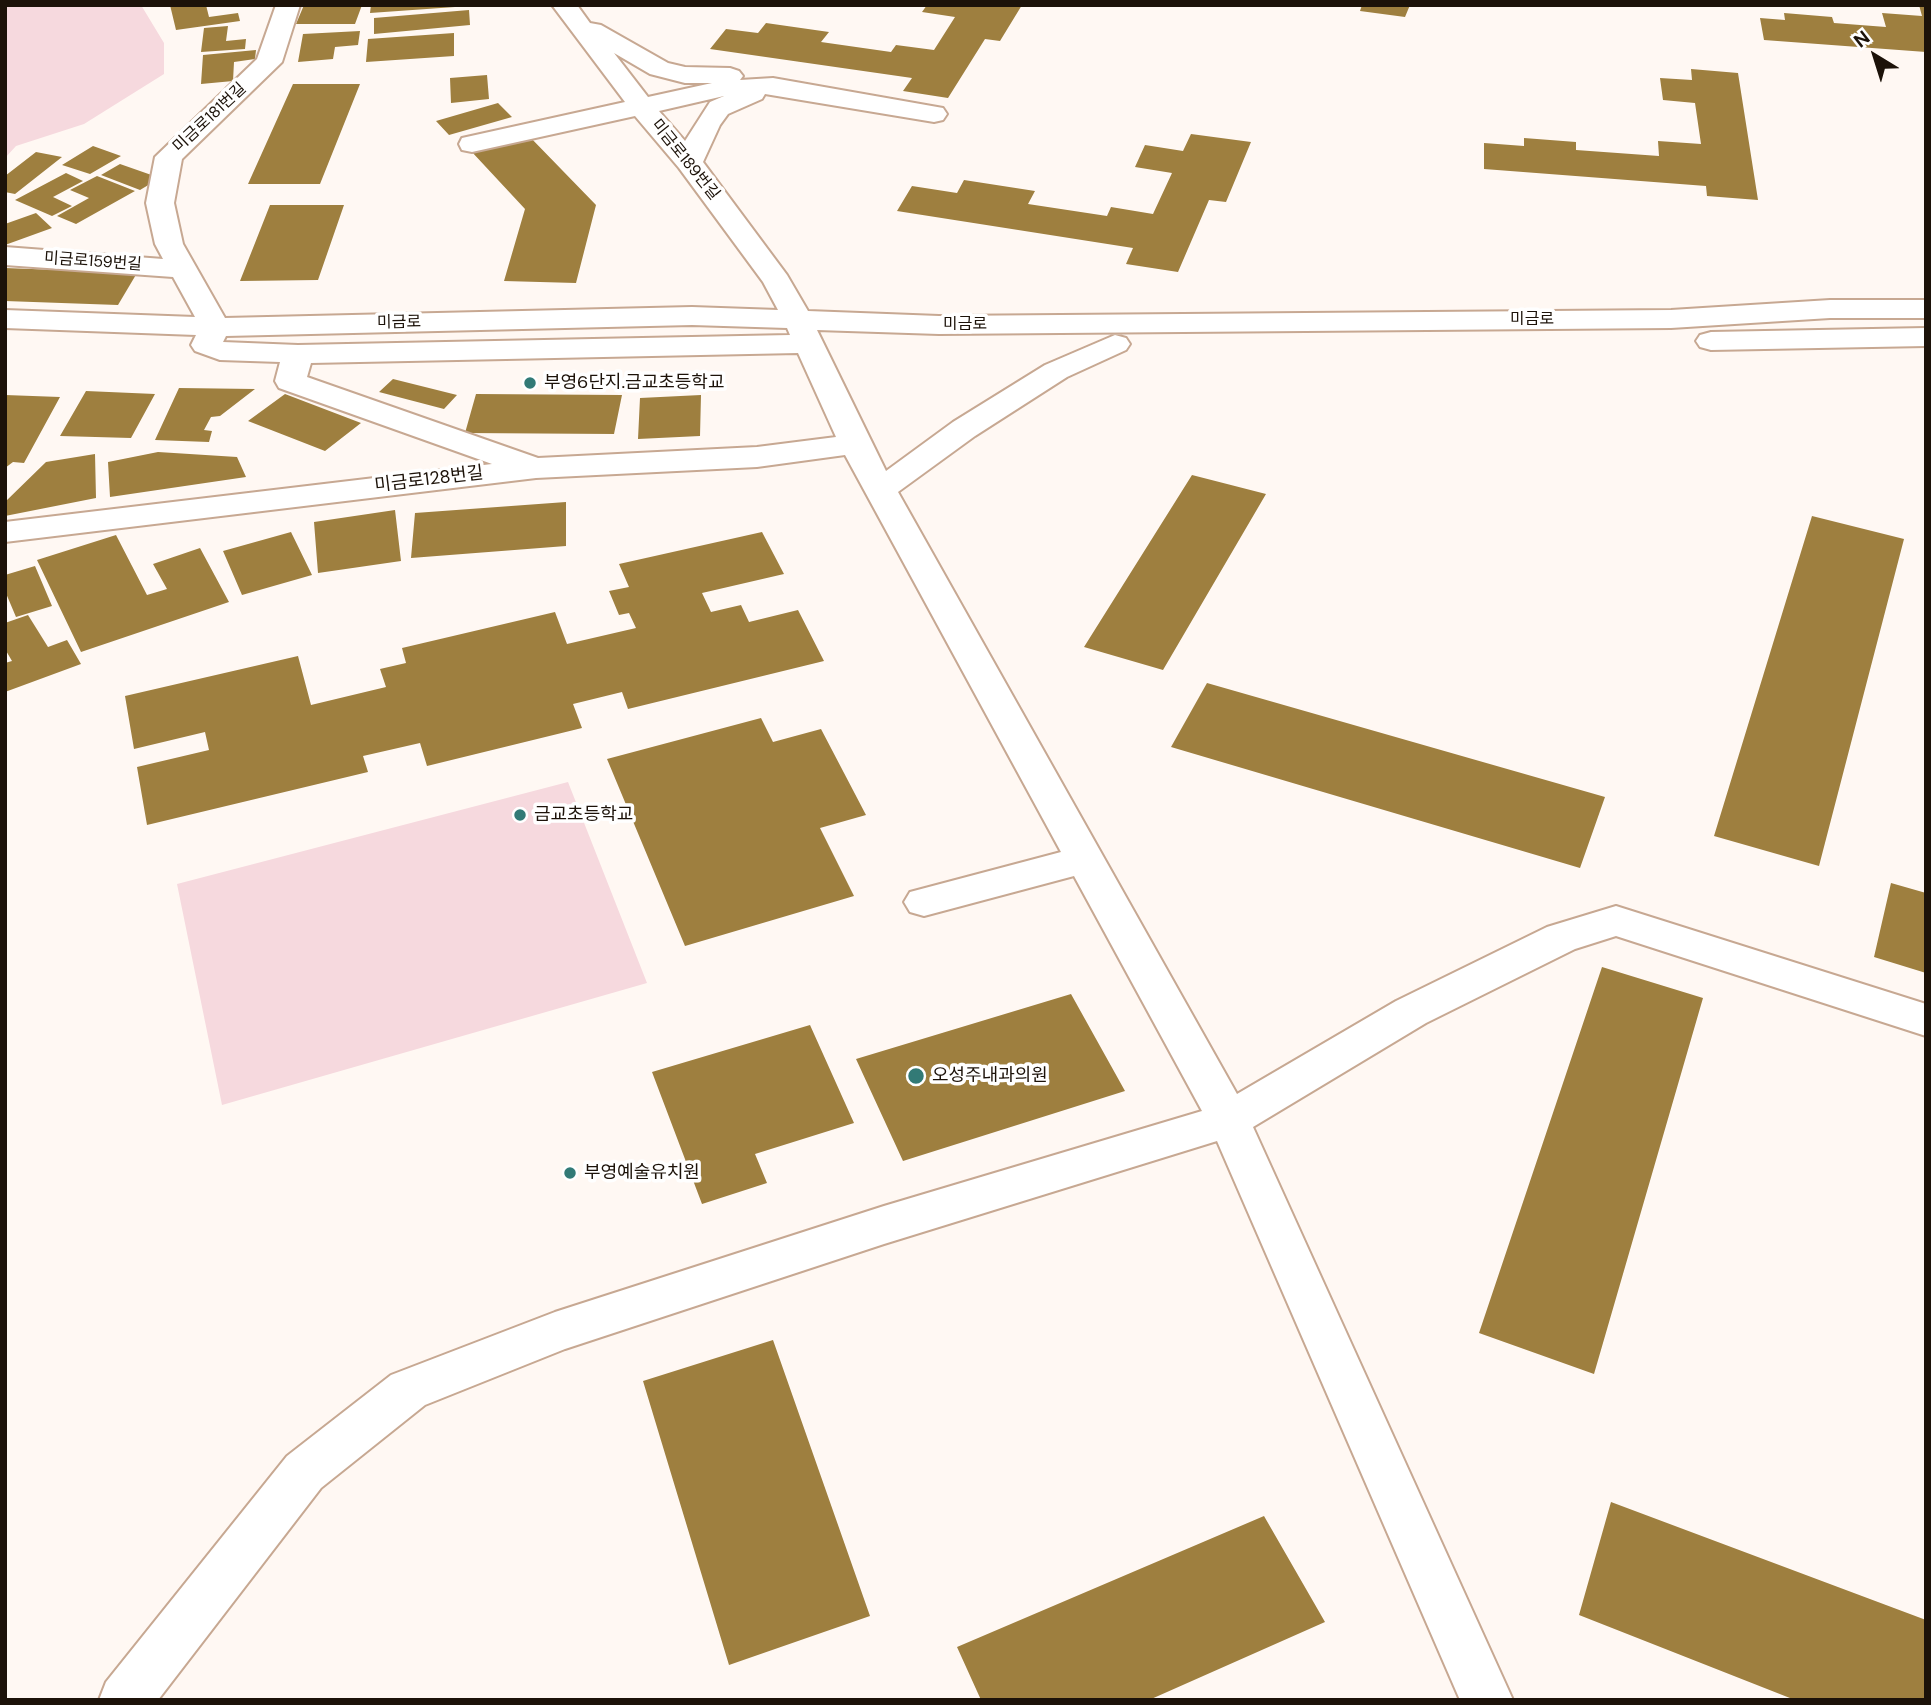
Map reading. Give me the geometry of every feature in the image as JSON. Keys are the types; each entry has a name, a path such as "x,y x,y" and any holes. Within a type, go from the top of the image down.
{"street":[{"name":"미금로181번길","path":"209,339 169,244 160,203 169,157 269,62 288,5"},
{"path":"568,12 659,69 685,75 732,76 773,86 934,114"},
{"name":"미금로189번길","path":"568,12 643,109 689,162 776,281 804,332 855,443 1229,1120 1487,1700"},
{"path":"472,144 643,109 726,88 773,86"},
{"path":"689,162 707,124 719,108 773,86"},
{"name":"미금로159번길","path":"5,256 180,269"},
{"name":"미금로","path":"5,320 209,339 298,354 953,325 1671,319 1829,309 1926,309"},
{"name":"미금로","path":"5,342 209,339 692,316 804,332 1115,344 1926,337"},
{"path":"880,489 964,429 1056,371 1115,344"},
{"path":"298,354 290,381 536,468"},
{"name":"미금로128번길","path":"5,532 536,468 757,457 855,443"},
{"path":"924,902 1083,860"},
{"path":"125,1700 304,1472 408,1390 555,1332 884,1225 1229,1120 1410,1012 1561,938 1616,921 1926,1020"}],"shaded area":[{"path":"5,5 141,5 164,43 164,74 84,124 16,146 5,158"},
{"path":"568,782 647,983 222,1105 177,884"}],"building":[{"path":"170,5 206,5 209,17 238,13 240,21 176,30"},
{"path":"304,5 362,5 355,24 296,24"},
{"path":"371,5 455,5 455,7 370,13"},
{"path":"927,5 1022,5 1000,41 985,39 948,98 903,91 912,78 710,49 726,29 758,33 766,23 829,32 821,42 891,52 896,45 934,50 955,17 922,12"},
{"path":"1362,5 1410,5 1405,17 1360,11"},
{"path":"1919,5 1926,5 1926,52 1764,40 1760,18 1785,20 1784,13 1832,17 1834,23 1886,27 1882,13 1922,16"},
{"path":"469,10 470,25 374,34 374,18"},
{"path":"228,26 226,41 246,39 245,49 201,52 204,28"},
{"path":"360,31 358,45 335,47 333,59 298,62 303,34"},
{"path":"454,33 454,56 366,62 368,39"},
{"path":"256,50 255,59 234,62 233,81 201,84 203,55"},
{"path":"1691,69 1738,73 1758,200 1707,196 1706,186 1484,169 1484,143 1524,146 1524,138 1576,142 1576,150 1659,156 1658,141 1701,144 1695,103 1663,100 1660,78 1692,80"},
{"path":"487,75 489,99 451,103 450,78"},
{"path":"293,84 360,84 320,184 248,184"},
{"path":"498,103 512,117 449,135 436,121"},
{"path":"1191,134 1251,142 1226,202 1209,200 1178,272 1126,264 1133,248 897,211 912,186 957,193 964,180 1035,191 1028,204 1107,216 1111,207 1153,214 1172,173 1135,167 1145,145 1183,151"},
{"path":"528,135 596,205 576,283 504,281 525,209 471,151"},
{"path":"93,146 121,156 90,174 62,165"},
{"path":"36,152 62,157 15,194 5,192 5,176"},
{"path":"120,164 160,178 140,190 101,175"},
{"path":"66,173 83,181 53,197 72,206 52,216 15,200"},
{"path":"97,176 135,191 76,224 57,216 89,198 70,190"},
{"path":"270,205 344,205 318,280 240,281"},
{"path":"36,213 52,228 5,245 5,224"},
{"path":"5,268 137,273 118,305 5,301"},
{"path":"393,379 457,395 444,409 379,392"},
{"path":"179,388 255,389 220,416 211,417 204,430 212,431 209,442 155,440"},
{"path":"86,391 155,394 131,438 60,436"},
{"path":"285,394 361,423 325,451 248,421"},
{"path":"476,394 622,395 614,434 465,433"},
{"path":"5,395 60,397 24,463 13,462 5,468"},
{"path":"701,395 700,436 638,439 640,398"},
{"path":"158,452 237,457 246,477 110,497 108,462"},
{"path":"95,454 96,498 5,516 5,502 46,462"},
{"path":"1192,475 1266,494 1163,670 1084,647"},
{"path":"566,502 566,546 411,558 415,513"},
{"path":"395,510 401,561 318,573 314,522"},
{"path":"1812,516 1904,539 1819,866 1714,836"},
{"path":"291,532 312,575 242,595 223,551"},
{"path":"762,532 784,574 702,593 711,612 741,605 749,622 798,610 824,661 628,709 622,692 573,704 582,728 427,766 420,743 363,756 368,772 147,825 137,767 209,750 205,732 134,749 125,696 298,656 311,705 386,687 380,669 406,663 402,648 555,612 567,644 636,628 629,613 619,615 609,591 629,587 619,564"},
{"path":"116,535 147,595 167,589 153,564 200,548 229,602 81,652 37,560"},
{"path":"35,566 52,606 16,617 5,591 5,575"},
{"path":"28,615 48,647 67,640 81,664 5,692 5,663 12,661 5,649 5,623"},
{"path":"1207,683 1605,797 1580,868 1171,747"},
{"path":"761,718 773,742 821,729 866,815 820,828 854,896 685,946 607,759"},
{"path":"1891,883 1926,893 1926,973 1874,957"},
{"path":"1602,967 1703,998 1594,1374 1479,1333"},
{"path":"1071,994 1125,1091 903,1161 856,1059"},
{"path":"810,1025 854,1123 755,1154 767,1183 702,1204 652,1072"},
{"path":"773,1340 870,1616 729,1665 643,1381"},
{"path":"1611,1502 1926,1620 1926,1700 1795,1700 1579,1615"},
{"path":"1264,1516 1325,1622 1149,1700 981,1700 957,1647"}],"place":[{"name":"부영6단지.금교초등학교","path":"530,383"},
{"name":"금교초등학교","path":"520,815"},
{"name":"오성주내과의원","path":"916,1076"},
{"name":"부영예술유치원","path":"570,1173"}]}
